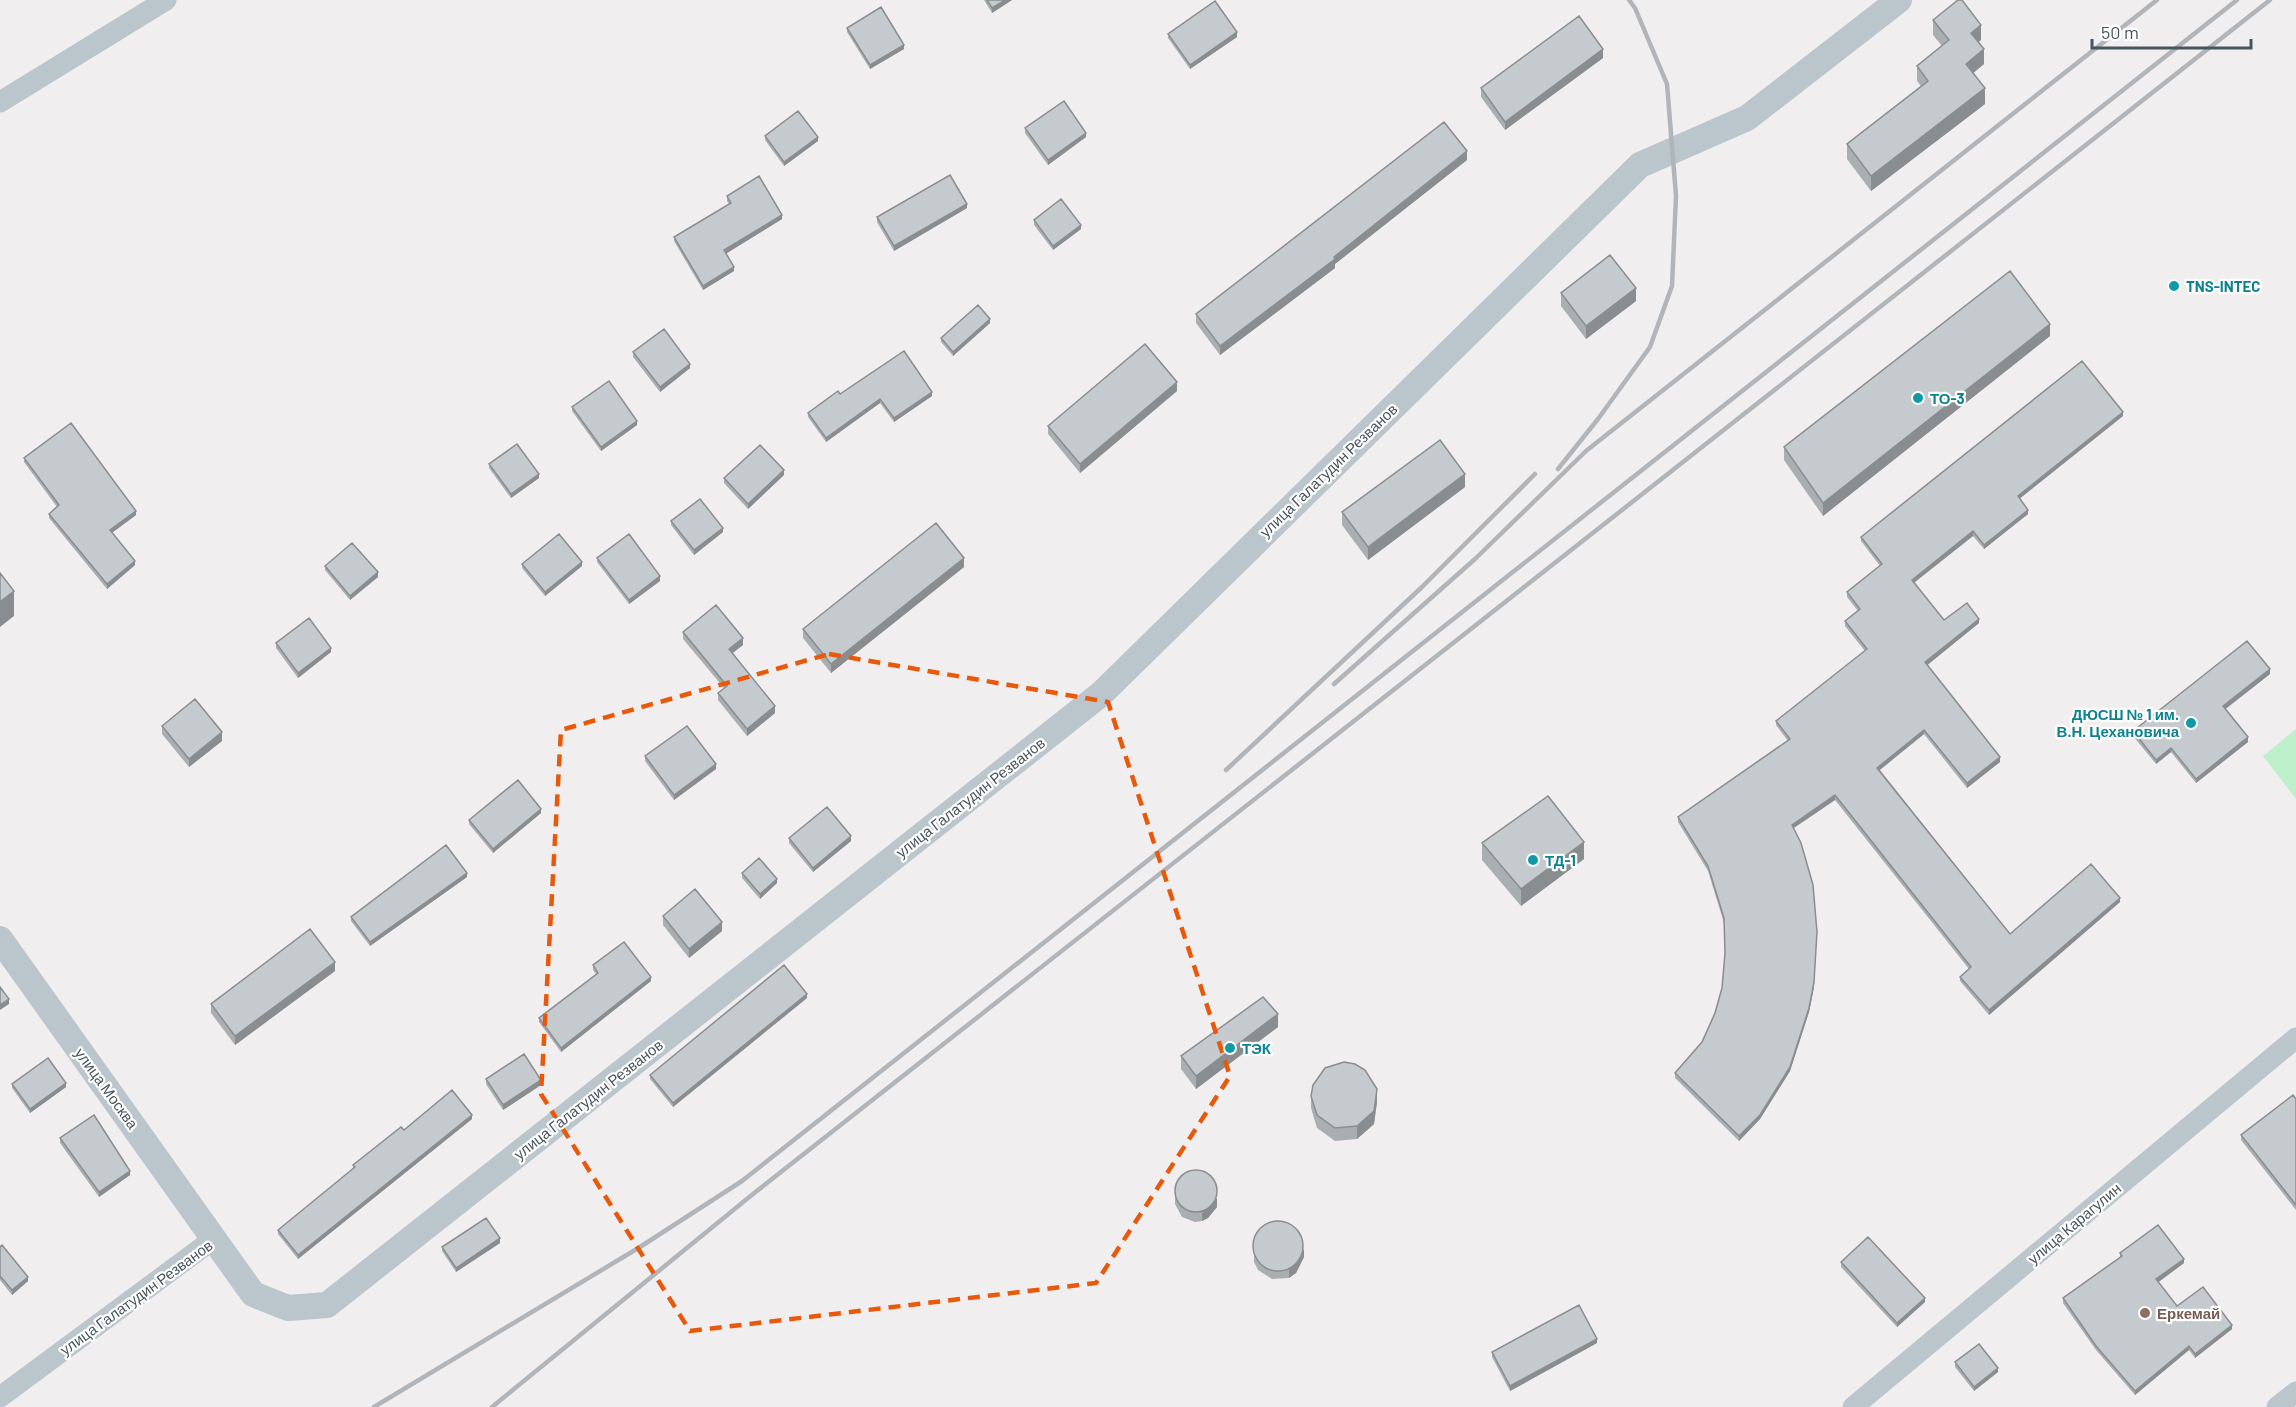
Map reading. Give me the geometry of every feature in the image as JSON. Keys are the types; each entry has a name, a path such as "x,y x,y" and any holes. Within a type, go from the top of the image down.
{"street":[{"path":"0,102 166,0"},
{"name":"улица Галатудин Резванов","path":"0,1397 215,1238 253,1294 288,1308 327,1305 1101,694 1640,165 1747,118 1899,0"},
{"name":"улица Москва","path":"0,939 215,1238"},
{"name":"улица Карагулин","path":"1853,1407 2296,1038"},
{"path":"2277,1407 2296,1392"}],"highlighted area":[{"path":"829,654 1108,702 1230,1076 1096,1283 690,1331 541,1094 561,730"}],"green space":[{"path":"2296,729 2296,799 2263,756"}],"building":[{"path":"987,0 1005,0 992,8"},
{"path":"1958,0 1962,0 1981,25 1971,33 1984,49 1966,64 1985,88 1871,176 1847,144 1928,81 1917,66 1949,40 1933,20"},
{"path":"1215,1 1237,32 1190,65 1168,34"},
{"path":"881,7 904,45 870,65 847,28"},
{"path":"1579,16 1603,49 1505,122 1481,88"},
{"path":"1064,101 1086,133 1048,160 1025,128"},
{"path":"798,111 818,137 784,162 765,136"},
{"path":"1444,122 1467,151 1334,257 1335,259 1220,346 1196,314"},
{"path":"950,175 967,204 894,246 877,217"},
{"path":"759,176 782,215 724,250 734,267 703,286 674,237 731,203 727,196"},
{"path":"1061,199 1081,225 1053,246 1034,220"},
{"path":"1610,255 1636,288 1586,326 1561,293"},
{"name":"ТО-3","path":"2010,271 2050,324 1823,503 1784,447"},
{"path":"978,305 990,319 953,352 941,338"},
{"path":"664,329 690,364 660,387 633,352"},
{"path":"1145,344 1177,382 1080,464 1048,426"},
{"path":"904,351 932,392 894,418 880,399 826,438 808,413 838,391 840,394"},
{"path":"2082,361 2123,412 2018,496 2028,510 1984,545 1973,531 1912,580 1944,620 1967,603 1979,619 1925,662 2000,757 1967,783 1924,730 1877,768 2010,934 2091,864 2120,898 1989,1010 1960,977 1971,967 1835,795 1792,825 1801,843 1813,885 1817,932 1814,982 1809,1008 1790,1067 1760,1115 1739,1136 1675,1073 1702,1042 1715,1013 1722,988 1725,953 1724,918 1708,866 1678,817 1790,739 1776,721 1867,649 1845,621 1860,609 1847,592 1882,564 1861,537"},
{"path":"609,381 637,421 601,447 572,407"},
{"path":"71,423 136,511 110,530 135,561 107,584 49,514 59,505 24,458"},
{"path":"1440,440 1465,474 1368,547 1342,512"},
{"path":"517,444 539,474 511,494 489,464"},
{"path":"760,445 784,470 748,504 724,478"},
{"path":"700,499 723,528 694,550 671,521"},
{"path":"936,523 964,558 831,664 803,629"},
{"path":"559,534 582,562 545,592 522,564"},
{"path":"629,534 660,576 629,600 597,558"},
{"path":"352,543 378,572 350,596 325,566"},
{"path":"0,573 14,591 0,602"},
{"path":"716,605 743,638 729,649 775,706 747,729 718,693 727,686 683,632"},
{"path":"309,618 331,648 298,673 276,643"},
{"name":"ДЮСШ № 1 им. В.Н. Цехановича","path":"2247,641 2270,669 2223,706 2248,737 2196,779 2171,748 2156,760 2133,731"},
{"path":"195,699 222,732 189,759 162,726"},
{"path":"687,726 716,764 674,795 645,756"},
{"path":"518,780 541,809 493,849 469,820"},
{"name":"ТД-1","path":"1548,796 1584,842 1521,889 1482,843"},
{"path":"827,807 851,836 813,868 789,838"},
{"path":"446,845 467,873 370,942 351,917"},
{"path":"759,858 777,879 760,894 742,873"},
{"path":"695,889 722,922 689,949 663,916"},
{"path":"310,929 335,962 235,1036 211,1004"},
{"path":"624,942 651,977 561,1048 539,1018 598,973 593,965"},
{"path":"784,965 807,994 673,1103 650,1075"},
{"path":"0,987 9,999 0,1005"},
{"path":"1263,997 1278,1014 1196,1076 1181,1056"},
{"path":"524,1054 541,1080 503,1105 486,1079"},
{"path":"48,1058 66,1083 30,1109 12,1084"},
{"path":"1344,1062 1355,1064 1365,1070 1377,1089 1374,1111 1357,1126 1335,1128 1317,1115 1311,1096 1313,1085 1325,1068"},
{"path":"452,1090 472,1115 298,1255 278,1230 355,1167 353,1165 401,1127 404,1130"},
{"path":"2293,1095 2296,1099 2296,1205 2241,1135"},
{"path":"94,1115 130,1171 99,1192 60,1138"},
{"path":"1196,1170 1204,1171 1211,1176 1216,1183 1216,1199 1211,1206 1204,1211 1196,1212 1188,1211 1181,1206 1176,1199 1175,1191 1176,1183 1181,1176 1188,1171"},
{"path":"486,1218 500,1238 456,1268 442,1247"},
{"path":"1278,1221 1296,1228 1303,1246 1296,1264 1278,1271 1260,1264 1253,1246 1260,1228"},
{"name":"Еркемай","path":"2158,1225 2184,1259 2156,1279 2177,1306 2203,1287 2232,1325 2195,1354 2189,1346 2135,1391 2096,1346 2063,1298 2122,1256 2120,1253"},
{"path":"1868,1237 1925,1298 1897,1323 1841,1262"},
{"path":"2,1245 28,1277 12,1290 0,1276 0,1247"},
{"path":"1579,1305 1597,1339 1510,1386 1492,1352"},
{"path":"1979,1344 1998,1368 1974,1387 1955,1362"}],"railway":[{"path":"1558,469 1598,419 1650,347 1672,286 1676,196 1667,84 1635,8 1629,0"},
{"path":"1334,684 1475,559 1586,451 2157,0"},
{"path":"374,1407 640,1247 742,1181 2237,0"},
{"path":"492,1407 753,1194 2270,0"},
{"path":"1226,770 1422,587 1535,474"}],"place":[{"name":"TNS-INTEC","path":"2174,286"},
{"name":"ТО-3","path":"1918,398"},
{"name":"ДЮСШ № 1 им. В.Н. Цехановича","path":"2191,723"},
{"name":"ТД-1","path":"1533,860"},
{"name":"ТЭК","path":"1230,1048"},
{"name":"Еркемай","path":"2145,1313"}]}
